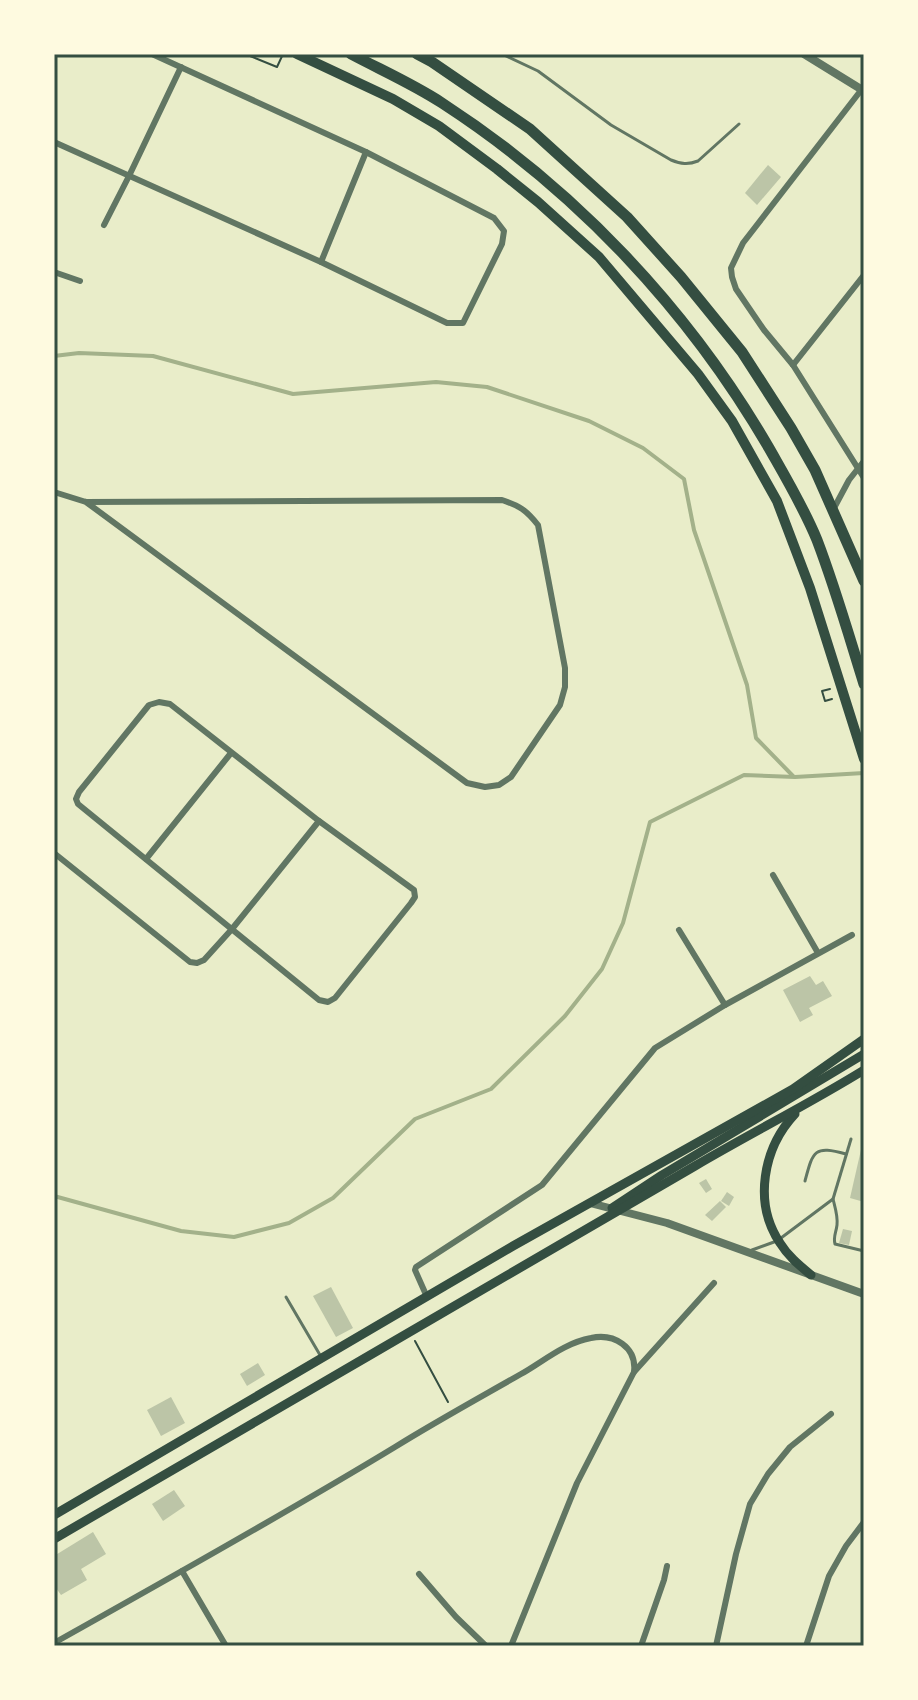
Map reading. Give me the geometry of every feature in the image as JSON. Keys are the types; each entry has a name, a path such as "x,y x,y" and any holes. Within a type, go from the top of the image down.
{"highway":[{"path":"351,54 438,100 503,146 577,208 660,293 747,411 787,479 816,538 864,684"},
{"path":"417,54 530,129 627,217 681,277 742,352 791,428 815,470 864,581"}],"main road":[{"path":"297,54 393,99 439,126 497,169 599,257 698,374 732,421 777,501 810,588 864,759"},
{"path":"54,1515 513,1246 793,1089 864,1039"},
{"path":"525,1265 662,1175 864,1054"},
{"path":"54,1539 864,1070"},
{"path":"806,1105 782,1130 774,1145 768,1161 764,1194 778,1240 811,1275"}],"street":[{"path":"54,142 321,262 447,323 463,323 502,244 504,231 494,218 366,152 152,54"},
{"path":"804,54 863,90 739,248 731,268 732,277 736,289 793,365 864,478"},
{"path":"104,225 181,67"},
{"path":"321,262 366,152"},
{"path":"54,272 80,281"},
{"path":"793,365 864,275"},
{"path":"833,510 849,480 864,461"},
{"path":"54,492 86,502 502,500 519,505 538,525 565,668 565,687 560,705 511,777 499,785 485,787 467,783 86,502"},
{"path":"159,702 170,704 231,753 414,890 415,897 411,903 335,998 328,1002 319,1000 78,804 76,799 149,705 159,702"},
{"path":"146,859 231,753"},
{"path":"54,853 190,962 197,963 204,960 232,929 319,821"},
{"path":"773,875 818,953"},
{"path":"679,930 725,1005"},
{"path":"427,1297 416,1267 542,1185 650,1053 725,1005 852,935"},
{"path":"590,1203 667,1223 864,1294"},
{"path":"511,1646 577,1483 634,1372 714,1283"},
{"path":"54,1643 316,1495 580,1340 607,1337 627,1346 635,1366 634,1372"},
{"path":"716,1646 750,1504 768,1474 790,1447 831,1414"},
{"path":"806,1646 829,1576 864,1522"},
{"path":"641,1646 667,1566"},
{"path":"182,1571 226,1646"},
{"path":"419,1574 486,1646"}],"lane":[{"path":"502,54 538,71 611,125 680,163 698,161 739,124"},
{"path":"851,1139 833,1199 837,1213 833,1240 835,1244 864,1251"},
{"path":"805,1181 810,1161 817,1152 823,1149 846,1154"},
{"path":"748,1251 778,1240 833,1199"},
{"path":"286,1297 322,1359"}],"path":[{"path":"245,54 277,67 283,54"},
{"path":"822,691 825,701"},
{"path":"411,1333 453,1412"}],"building":[{"path":"768,165 781,177 757,205 745,193"},
{"path":"810,976 816,985 823,981 832,996 809,1008 813,1015 800,1022 783,990"},
{"path":"864,1142 864,1202 850,1198"},
{"path":"706,1179 712,1189 706,1193 699,1183"},
{"path":"727,1192 734,1197 729,1206 721,1201"},
{"path":"720,1201 726,1207 712,1221 705,1215"},
{"path":"843,1229 852,1231 849,1245 839,1243"},
{"path":"331,1287 353,1328 336,1337 313,1296"},
{"path":"258,1363 265,1375 247,1386 240,1374"},
{"path":"171,1397 185,1423 161,1436 147,1410"},
{"path":"174,1490 185,1506 163,1521 152,1504"},
{"path":"93,1532 106,1554 81,1569 87,1580 61,1595 54,1589 54,1556"}],"waterway":[{"path":"54,356 79,353 153,356 293,394 436,382 487,387 589,421 643,448 684,479 694,530 747,685 756,738 793,776"},
{"path":"54,1196 181,1231 234,1237 289,1223 333,1198 415,1119 491,1089 565,1016 602,969 623,923 650,822 744,775 795,777 864,773"}]}
